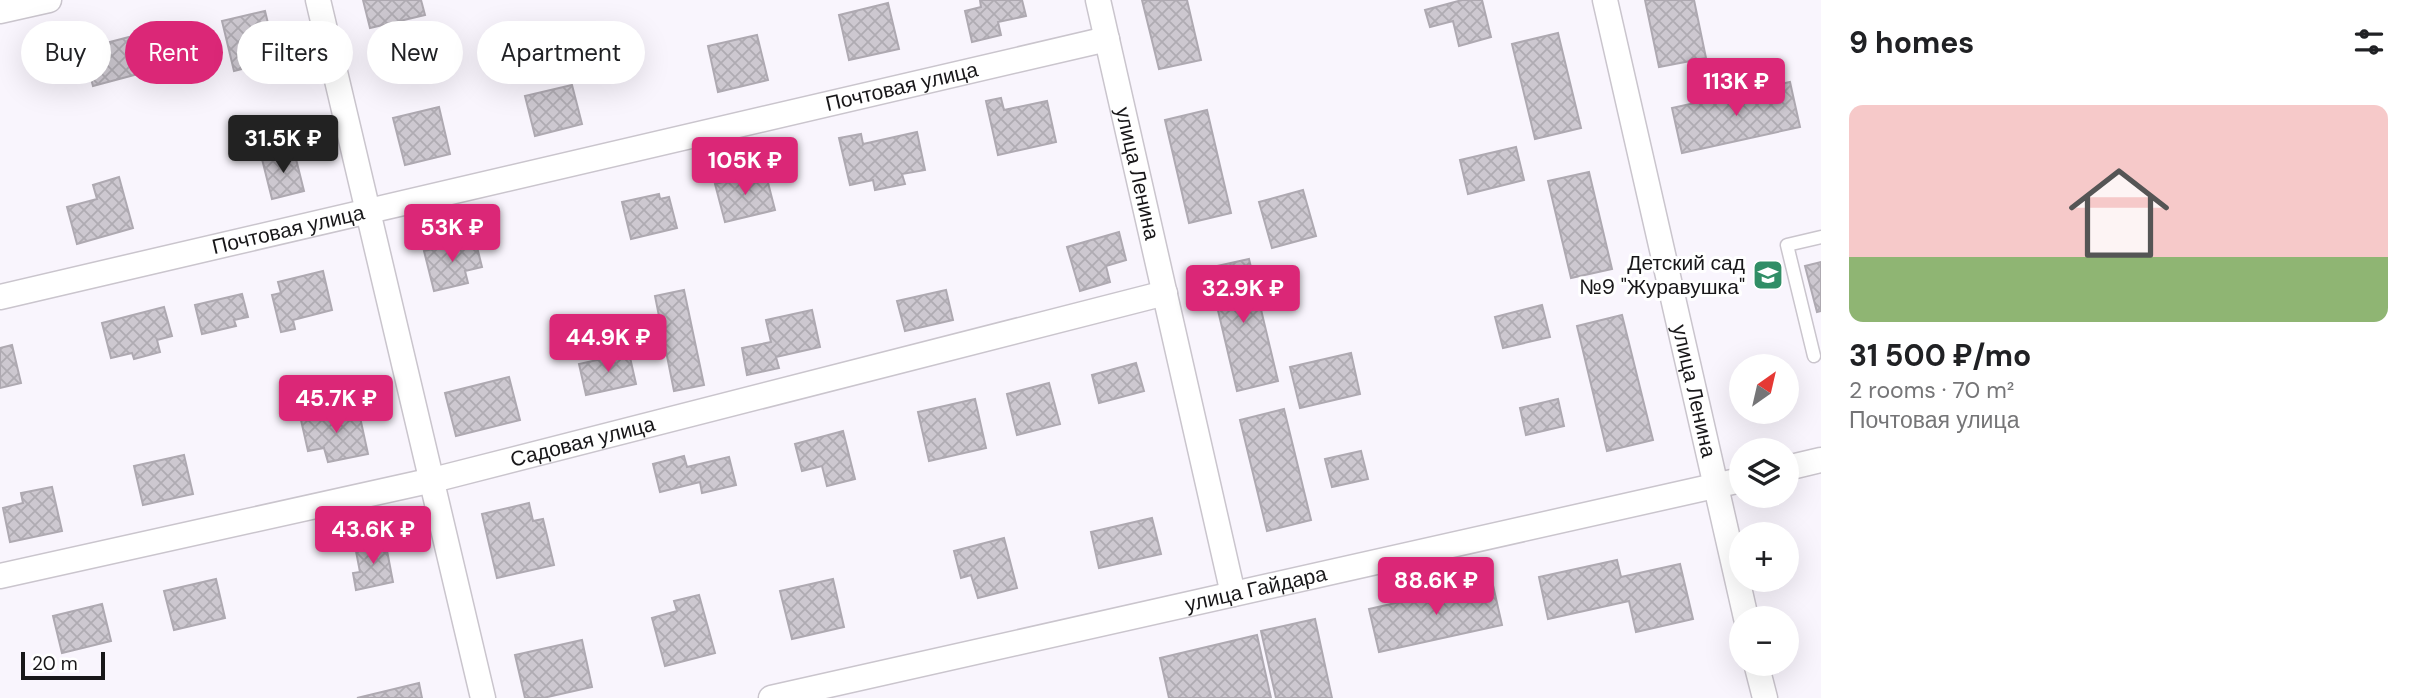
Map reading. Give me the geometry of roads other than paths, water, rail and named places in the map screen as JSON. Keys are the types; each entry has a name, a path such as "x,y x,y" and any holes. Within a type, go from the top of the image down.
{"street":[{"path":"0,11 49,0"},
{"path":"318,0 433,480 482,698"},
{"name":"улица Ленина","path":"1098,0 1233,594"},
{"name":"улица Ленина","path":"1605,0 1743,606"},
{"name":"Почтовая улица","path":"0,297 1107,40"},
{"name":"Садовая улица","path":"0,576 433,480 1165,293"},
{"path":"1799,465 1821,460"},
{"name":"улица Гайдара","path":"771,698 1729,483"},
{"path":"1759,676 1765,698"}],"lane":[{"path":"1814,356 1787,245 1821,237"}],"place":[{"name":"Детский сад №9 \"Журавушка\"","path":"1768,275"}]}
